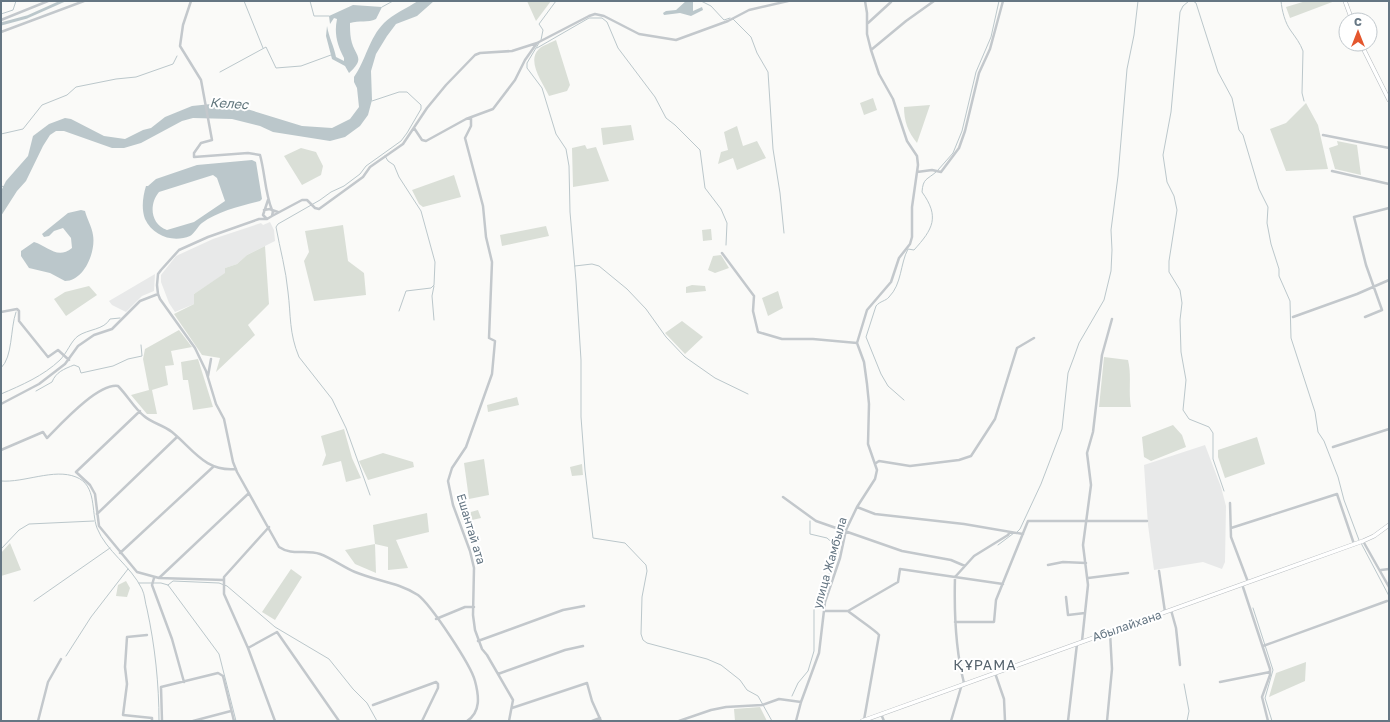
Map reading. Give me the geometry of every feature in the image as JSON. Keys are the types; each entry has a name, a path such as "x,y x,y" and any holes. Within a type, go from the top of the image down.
{"main road":[{"path":"1345,1 1349,12"},
{"path":"1365,52 1389,100"},
{"name":"Абылайхана","path":"863,721 1082,641 1356,544 1374,536 1389,525"}],"street":[{"path":"1,20 48,1"},
{"path":"1,32 84,1"},
{"path":"191,1 183,25 180,46 199,76 205,97 212,140 201,143 194,153 194,157 248,153 260,155 265,171 272,216"},
{"path":"467,721 477,712 478,705 475,680 465,658 423,600 404,588 382,579 360,575 319,554 290,552 279,547 236,469 224,418 216,404 208,377 195,348 158,294 158,274 174,254 208,237 259,219 267,218 302,200 307,200 315,208 319,208 363,178 370,167 402,144 427,108 446,85 475,55 486,52 512,51 537,43 588,16 595,14 604,16 639,34 676,40 728,22 749,10 788,1"},
{"path":"865,1 867,34 870,50 879,74 893,99 907,141 917,156 917,172 912,207 912,237 910,244 899,258 891,282 867,310 857,343 864,362 867,384 868,444 876,463 879,460 896,465 919,466 959,460 971,456 996,420 1017,348 1034,338"},
{"path":"870,50 906,20 934,1"},
{"path":"917,172 932,170 942,172 959,148 966,131 979,73 990,49 1003,1"},
{"path":"867,24 891,2"},
{"path":"414,128 422,140 426,141 466,119 493,109 515,80 525,60 537,43"},
{"name":"Ешантай ата","path":"471,118 471,126 465,138 483,206 486,237 492,262 489,338 495,341 492,374 466,447 452,468 448,481 453,505 470,551 474,568 475,630 478,641 513,700 509,721"},
{"path":"1323,135 1389,148"},
{"path":"1332,171 1389,184"},
{"path":"259,219 269,200"},
{"path":"264,211 268,208 278,212"},
{"path":"1365,317 1382,310 1366,265 1354,217 1389,208"},
{"path":"264,211 263,215 267,218"},
{"path":"722,253 754,296 753,311 758,332 762,335 772,335 782,339 813,339 857,343"},
{"path":"1293,317 1389,280"},
{"path":"1,404 39,384 69,360 78,346 94,335 112,329 140,301 158,294"},
{"path":"1,312 17,309 19,311 19,321 48,357 58,350 69,360"},
{"path":"1082,641 1088,578 1083,545 1091,485 1087,453 1094,432 1102,355 1112,319"},
{"path":"208,377 211,359"},
{"path":"1,450 43,432 46,438 83,402 112,385 118,386 144,416 158,423 213,467 221,470 236,469"},
{"path":"140,411 76,472 93,490 97,502 99,526 137,572 154,578 224,580"},
{"path":"1333,447 1389,429"},
{"path":"97,514 177,438"},
{"name":"улица Жамбыла","path":"796,721 801,702 819,653 825,602 840,558 846,530 857,507 875,479 877,470 876,463"},
{"path":"120,553 213,467"},
{"path":"159,578 249,493"},
{"path":"1231,528 1337,494 1356,544"},
{"path":"783,497 797,505 811,518 902,551 951,560 966,566"},
{"path":"1230,503 1231,537 1248,582"},
{"path":"857,507 863,511 875,514 964,524 1023,534"},
{"path":"955,622 994,622 996,600 1028,521 1147,521"},
{"path":"269,527 224,577 224,594 248,648 275,721"},
{"path":"951,721 963,684 958,657 955,622 955,577 974,556 1008,535 1010,532"},
{"path":"1363,541 1381,570 1389,587"},
{"path":"1048,565 1062,562 1086,562"},
{"path":"1381,570 1389,568"},
{"path":"824,611 848,611 898,582 900,569 1003,584"},
{"path":"1159,571 1165,612"},
{"path":"1088,578 1128,573"},
{"path":"154,578 152,585 172,639 184,682"},
{"path":"1242,584 1263,646 1270,672 1262,697 1268,721"},
{"path":"1066,597 1068,615 1085,613"},
{"path":"1263,646 1387,601"},
{"path":"478,641 563,610 584,606"},
{"path":"436,619 465,607 474,607"},
{"path":"1171,610 1176,628 1180,665"},
{"path":"848,611 862,623 878,632 879,635 863,721"},
{"path":"248,648 277,632 338,721"},
{"path":"1107,721 1112,669 1110,632"},
{"path":"147,635 127,637 125,667 127,684 123,715 152,718 152,721"},
{"path":"1068,721 1077,643"},
{"path":"498,674 583,646"},
{"path":"38,721 48,682 61,659"},
{"path":"1220,682 1270,672"},
{"path":"162,721 161,687 218,673 223,676 234,721"},
{"path":"995,673 1004,699 1005,721"},
{"path":"373,705 436,682 438,684 438,688 422,721"},
{"path":"512,708 587,682 592,701 600,720 592,721"},
{"path":"679,721 711,710 726,707 762,705 779,699 801,702"},
{"path":"193,721 231,711"},
{"path":"881,714 884,721"}],"shaded area":[{"name":"Келес","path":"418,1 434,1 417,16 396,24 387,36 376,54 371,71 372,100 368,115 360,126 345,137 330,141 273,132 260,126 232,119 193,118 182,121 141,143 124,148 112,148 64,131 56,131 50,135 26,181 17,191 1,216 2,189 6,181 28,156 33,136 49,124 65,118 71,119 104,136 125,139 143,130 151,128 165,117 192,106 211,104 247,109 302,126 332,128 350,119 359,107 354,77 362,64 375,35 384,23"},
{"path":"527,1 551,1 536,21"},
{"path":"686,1 693,2 693,11 702,7 703,10 691,16 680,13 664,15 663,13 666,11 676,10"},
{"path":"1306,1 1335,1 1290,18 1286,7"},
{"path":"353,5 382,7 376,19 350,23 351,39 358,56 358,60 354,68 349,73 345,66 332,59 326,36 327,26 336,57 344,61 337,39 337,19 334,18 330,24 329,16"},
{"path":"556,40 570,85 567,91 549,96 537,72 534,60 535,54 539,49"},
{"path":"873,98 877,110 864,115 860,103"},
{"path":"1306,103 1318,125 1328,169 1286,171 1270,129 1286,123"},
{"path":"930,105 917,143 907,126 904,107"},
{"path":"631,125 634,140 603,145 601,128"},
{"path":"737,126 743,146 757,141 766,158 737,170 733,158 718,164 721,152 728,150 724,132"},
{"path":"1337,141 1357,145 1361,175 1335,169 1329,148 1338,145"},
{"path":"585,145 587,149 596,147 609,181 573,187 572,148"},
{"path":"301,148 316,152 323,166 321,175 302,185 284,156"},
{"path":"252,160 256,162 262,199 260,201 230,209 215,215 202,223 190,236 177,239 158,234 145,219 143,211 146,186 156,179 197,165","holes":["213,175 217,178 225,201 194,222 167,230 161,227 154,219 154,202 159,192"]},
{"path":"454,175 461,197 423,207 419,204 412,190"},
{"path":"81,210 85,211 92,232 93,242 93,249 83,271 72,280 65,281 50,273 29,268 21,256 21,251 34,242 53,251 62,253 72,248 71,238 63,228 54,231 49,236 44,237 42,234 68,213"},
{"path":"270,222 274,230 275,241 247,255 237,264 225,268 226,273 194,294 194,304 175,312 169,303 161,282 161,275 176,256 213,239 261,223 263,225"},
{"path":"343,225 348,261 364,273 366,295 314,301 304,261 309,252 305,231"},
{"path":"546,226 549,236 502,246 500,235"},
{"path":"711,229 712,240 703,241 702,230"},
{"path":"265,246 269,304 248,325 255,335 216,372 220,358 202,355 174,314 194,304 194,294 225,273 225,268 237,264 247,255"},
{"path":"721,255 729,268 715,273 708,270 713,256"},
{"path":"155,274 154,291 142,296 126,312 112,305 109,301"},
{"path":"692,285 705,286 706,291 686,293 686,287"},
{"path":"89,286 97,295 66,316 54,299 65,292"},
{"path":"778,291 783,308 768,316 762,298"},
{"path":"682,321 703,337 685,354 665,333"},
{"path":"179,330 192,347 171,351 174,365 165,366 168,385 152,390 157,414 147,414 131,395 149,390 143,359 145,349"},
{"path":"1104,357 1128,360 1130,372 1131,407 1099,407"},
{"path":"198,359 213,407 193,410 188,380 183,380 181,362"},
{"path":"517,397 519,405 488,412 487,405"},
{"path":"1173,425 1182,435 1186,447 1151,461 1144,457 1142,437"},
{"path":"344,429 352,458 361,478 346,482 341,461 322,466 326,455 321,436"},
{"path":"1257,437 1265,464 1225,478 1218,457 1218,450"},
{"path":"1205,445 1221,487 1226,506 1225,562 1222,569 1203,562 1154,570 1148,525 1144,465"},
{"path":"383,453 413,462 414,467 368,480 359,461"},
{"path":"484,459 489,495 469,499 464,463"},
{"path":"582,464 583,475 572,476 570,467"},
{"path":"478,510 481,518 463,522 460,515"},
{"path":"427,513 429,532 396,540 408,568 388,570 388,547 375,544 373,525"},
{"path":"10,543 21,570 1,576 1,553"},
{"path":"375,544 376,573 355,564 345,550"},
{"path":"291,569 302,577 275,620 262,612"},
{"path":"126,581 130,588 127,597 116,596 118,585"},
{"path":"1306,662 1305,681 1269,697 1276,673"},
{"path":"760,707 767,721 735,721 734,709"}],"waterway":[{"path":"1,14 13,10 16,1"},
{"path":"1,24 27,17 63,1"},
{"path":"244,1 263,48"},
{"path":"310,1 314,16 329,16"},
{"path":"382,7 393,1"},
{"path":"541,40 543,30 539,24 556,1"},
{"path":"701,1 711,6 724,20 730,18"},
{"path":"938,170 953,153 962,131 976,72 991,37 999,1"},
{"path":"1017,532 1020,529 1041,484 1062,429 1068,373 1079,343 1104,300 1111,271 1111,230 1118,176 1127,69 1134,35 1138,1"},
{"path":"1189,1 1183,6 1180,12 1171,112 1163,155 1167,182 1174,196 1177,210 1169,261 1169,272 1180,290 1182,303 1180,320 1181,352 1186,380 1183,410 1189,419 1209,427 1213,433 1213,459 1224,491"},
{"path":"1193,1 1196,3 1218,72 1232,98 1239,130 1243,135 1259,189 1268,207 1267,223 1271,244 1279,269 1279,276 1290,301 1291,338 1315,412 1318,432 1324,441 1338,477 1344,500 1359,540"},
{"path":"1281,1 1287,24 1303,51 1302,93 1304,101"},
{"path":"537,48 589,18 602,18 607,22 618,48 655,97 666,118 700,150 705,188 721,209 727,223 726,245"},
{"path":"733,19 751,37 757,53 768,72 773,149 780,193 784,233"},
{"path":"539,43 527,63 527,68 542,88 556,134 566,149 569,166 570,212 581,360 581,417 585,470 593,538 625,543 646,565 647,571 642,597 641,634 643,640 647,643 707,659 721,665 740,680 747,690 758,696 772,721"},
{"path":"220,72 266,47 276,68 301,66 331,55"},
{"path":"1,134 23,129 42,105 67,95 76,87 116,79 136,77 173,64 177,56"},
{"path":"370,495 346,428 332,399 299,357 293,340 286,276 276,227 278,224 331,192 344,186 360,174 366,166 401,141 421,109 421,105 407,92 399,92 372,101"},
{"path":"385,156 388,161 394,165 399,177 421,211 435,262 434,285 431,288 406,291 399,311"},
{"path":"904,400 888,386 881,374 866,337 876,306 888,298 899,280 905,255 908,249 914,250 921,243 930,229 932,222 931,209 922,192 924,182 936,172"},
{"path":"1,186 5,187"},
{"path":"575,266 592,264 599,266 627,289 646,309 666,337 685,357 715,378 748,394"},
{"path":"434,286 432,296 434,320"},
{"path":"1,368 8,357 16,312"},
{"path":"1,394 32,380 47,371 60,360 78,336 104,325 110,319 120,318"},
{"path":"36,391 52,382 61,371 74,365 79,367 81,373 113,366 128,359 142,356 141,345"},
{"path":"1,481 19,480 58,474 76,477 83,481 87,486 92,500 95,522 101,536 106,544 132,573 144,594 156,665 159,721"},
{"path":"1,549 19,530 29,524 94,521"},
{"path":"792,696 798,683 808,671 814,651 814,610 838,553 837,547 827,538 810,534 810,521"},
{"path":"998,545 1014,533"},
{"path":"1361,543 1389,596"},
{"path":"34,601 110,548"},
{"path":"66,656 91,617 128,569"},
{"path":"168,585 173,581 219,583 227,586 275,627 329,659 353,689 367,703 377,721"},
{"path":"139,583 161,583 168,585 219,654 236,721"},
{"path":"1253,608 1273,670 1265,698 1272,721"},
{"path":"1184,684 1189,711 1187,721"}],"district":[{"name":"ҚҰРАМА","path":"985,665"}]}
